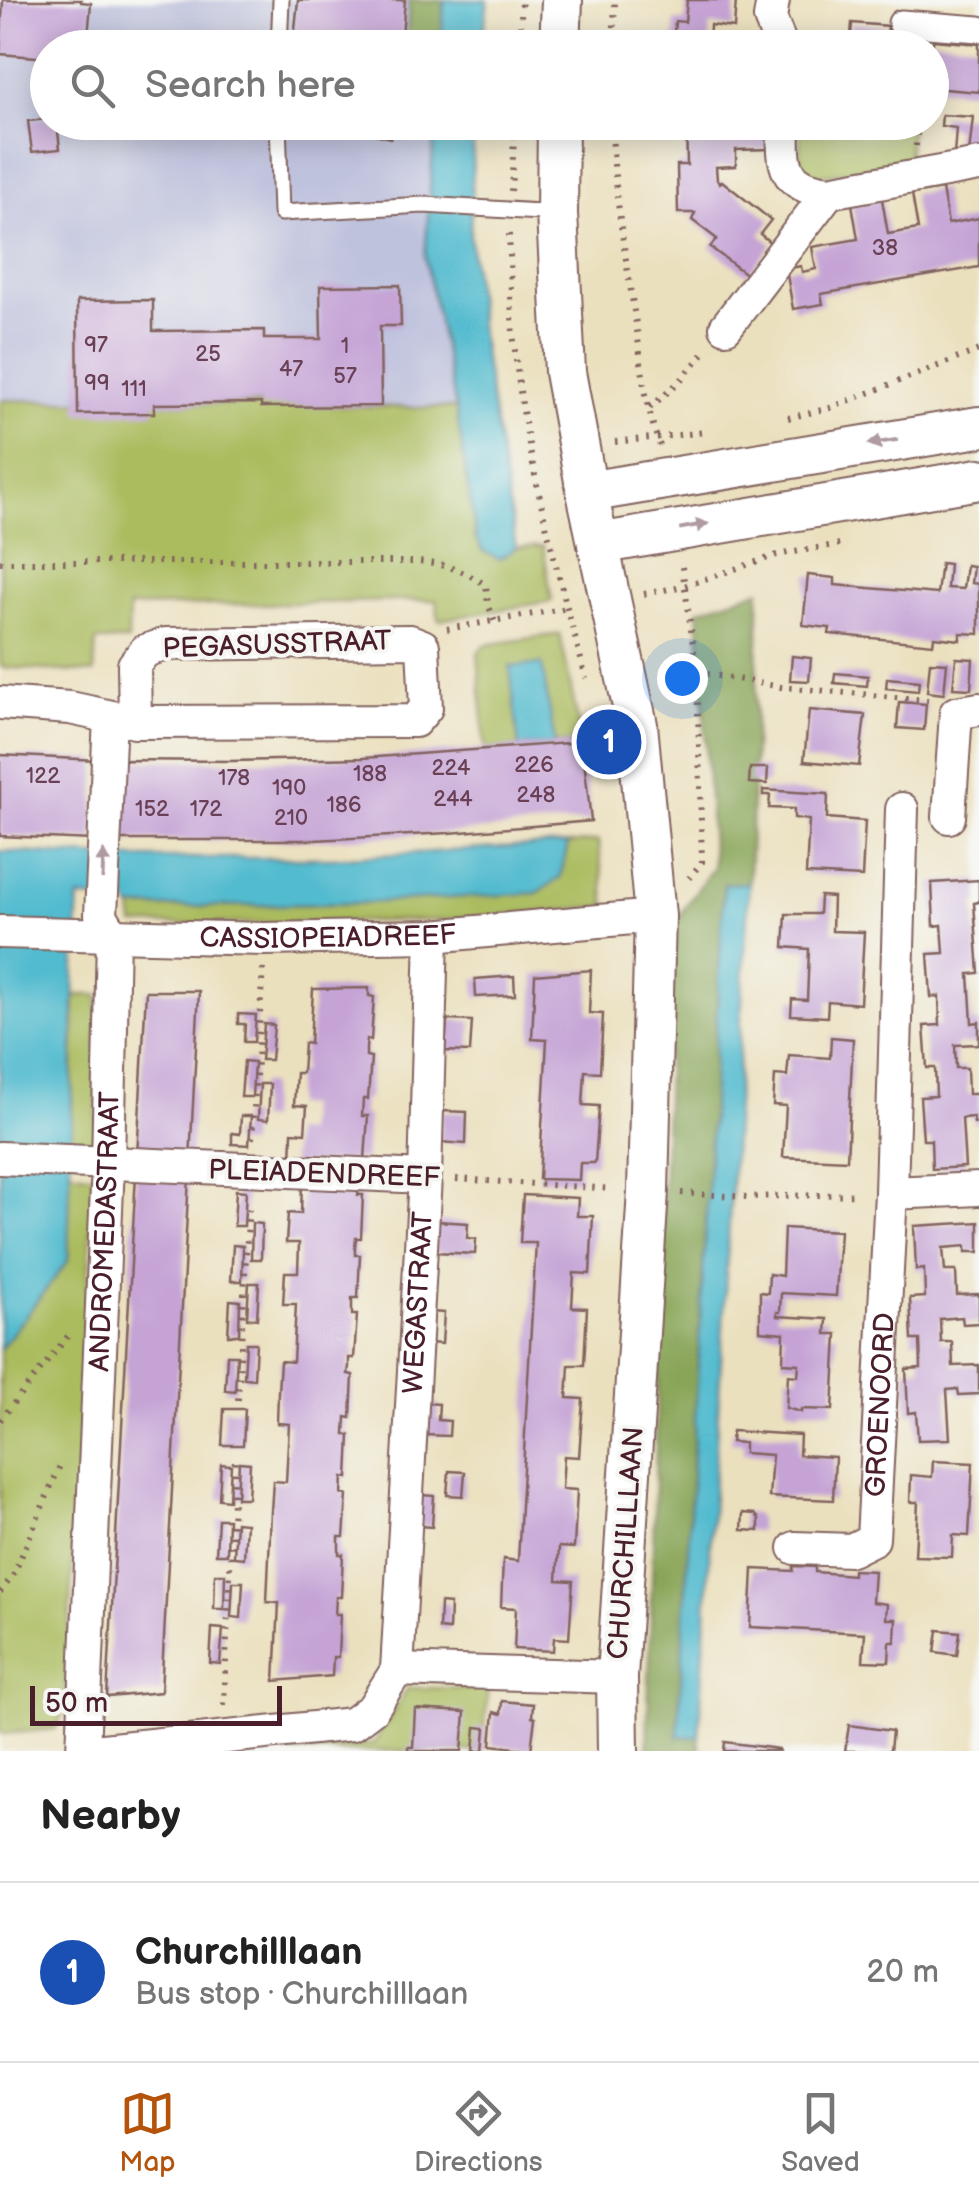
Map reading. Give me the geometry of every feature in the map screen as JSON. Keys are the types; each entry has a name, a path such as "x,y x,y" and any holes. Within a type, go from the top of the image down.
{"street":[{"path":"561,30 562,0"},
{"path":"773,0 770,18 775,30"},
{"path":"901,22 979,29"},
{"name":"CHURCHILLLAAN","path":"558,140 557,213 565,372 637,725 655,916 648,1192 617,1677 618,1751"},
{"path":"783,140 786,170 810,190 829,192 979,165"},
{"path":"726,327 829,192"},
{"path":"587,492 979,427"},
{"path":"598,544 979,479"},
{"name":"PEGASUSSTRAAT","path":"0,703 70,708 123,720 415,721 426,708 423,646 410,641 166,644 145,651 134,666 123,720"},
{"path":"948,817 967,711"},
{"name":"ANDROMEDASTRAAT","path":"83,1751 108,1164 97,929 105,815 123,720"},
{"name":"GROENOORD","path":"795,1548 851,1550 872,1538 890,1193 902,809"},
{"name":"CASSIOPEIADREEF","path":"0,932 97,929 264,939 432,936 655,916"},
{"name":"WEGASTRAAT","path":"397,1670 425,1178 432,936"},
{"name":"PLEIADENDREEF","path":"0,1158 425,1178"},
{"path":"890,1193 979,1190"},
{"path":"93,1751 352,1724 372,1708 397,1670 617,1677"}],"lane":[{"path":"280,30 281,0"},
{"path":"278,140 281,213 424,206 557,213"}],"path":[{"path":"520,30 522,0"},
{"path":"614,30 615,0"},
{"path":"613,140 621,226 656,436 709,432"},
{"path":"649,409 726,327"},
{"path":"778,420 830,408 979,350"},
{"path":"655,916 702,862 697,672 677,529"},
{"path":"423,646 440,630 684,586 777,556 850,542"},
{"path":"0,562 445,564 486,585 488,604 496,622"},
{"path":"697,672 781,688 937,700 967,711"},
{"name":"PLEIADENDREEF","path":"425,1178 648,1192"},
{"path":"693,1193 890,1193"},
{"path":"0,1420 71,1332"},
{"path":"0,1592 14,1576 61,1464 98,1420"},
{"path":"222,1738 235,1456"}],"shaded area":[{"path":"0,0 446,0 443,30 30,30 30,140 434,140 425,257 456,408 0,400"}],"green space":[{"path":"409,0 444,0 442,30 407,30"},
{"path":"800,140 910,140 908,162 813,177 800,161"},
{"path":"0,400 456,408 476,539 498,559 516,548 543,546 552,601 439,620 436,600 129,607 128,641 96,641 94,673 0,667"},
{"path":"760,590 749,883 724,885 678,1735 699,1737 700,1751 647,1751 671,928 713,867 698,610"},
{"path":"560,634 582,742 555,744 541,664 511,668 519,747 485,750 478,652 485,645"},
{"path":"598,841 606,906 447,920 134,925 132,908 364,903 560,878 568,844"},
{"path":"75,995 98,995 96,1153 71,1151"},
{"path":"70,1171 94,1175 62,1716 55,1729 3,1734 0,1349 68,1261"},
{"path":"408,1688 488,1688 483,1751 280,1751 374,1743"}],"water":[{"path":"444,0 488,0 484,30 442,30"},
{"path":"434,140 473,140 470,236 480,334 516,548 499,559 483,551 476,538 456,408 425,257"},
{"path":"542,664 555,744 519,747 510,667"},
{"path":"568,844 560,878 537,893 364,903 132,908 125,899 79,898 68,1261 0,1349 0,851 131,858 330,858"},
{"path":"749,883 699,1737 678,1736 724,884"}],"building":[{"path":"3,0 91,3 89,30 30,30 30,56 0,54"},
{"path":"298,0 405,0 402,30 295,30"},
{"path":"687,0 736,0 734,28 710,25 710,30 674,30 675,21 685,22"},
{"path":"852,23 888,26 887,30 851,30"},
{"path":"949,41 979,44 979,92 949,89"},
{"path":"949,115 973,117 969,154 954,156 956,128 949,127"},
{"path":"30,140 59,140 60,149 32,152"},
{"path":"686,140 771,140 771,149 736,150 736,166 716,167 720,183 771,220 760,234 772,244 747,275 710,247 717,239 692,220 695,213 678,213 677,165 687,165"},
{"path":"942,189 948,224 979,218 979,267 821,294 823,304 793,309 786,269 816,269 812,247 858,239 852,204 882,199 888,234 918,229 912,194"},
{"path":"400,285 401,326 380,326 381,406 154,404 154,413 78,414 77,301 153,300 153,331 264,330 264,339 321,339 320,286"},
{"path":"941,563 949,564 947,588 963,589 966,565 973,566 971,583 979,584 979,634 960,633 960,640 934,637 933,644 829,634 830,628 803,625 808,575 835,578 835,585 937,594"},
{"path":"792,656 811,658 809,681 790,680"},
{"path":"956,658 973,659 971,689 953,688"},
{"path":"930,662 947,663 944,694 927,692"},
{"path":"835,673 868,676 867,686 834,683"},
{"path":"887,678 919,681 918,691 886,688"},
{"path":"899,702 926,704 924,730 897,728"},
{"path":"809,710 865,715 859,766 804,761"},
{"path":"582,742 591,821 314,840 115,840 120,760 363,758"},
{"path":"0,755 97,760 93,840 0,836"},
{"path":"750,768 768,768 767,784 749,783"},
{"path":"763,790 828,794 827,818 865,821 862,877 806,874 809,820 794,818 794,809 769,808 770,795 763,795"},
{"path":"979,880 979,902 974,903 979,973 969,974 972,1023 979,1022 979,1044 955,1045 956,1068 967,1068 968,1094 979,1094 979,1123 974,1123 973,1117 962,1118 965,1167 932,1169 931,1140 923,1140 920,1097 936,1096 935,1068 927,1068 924,1026 940,1025 939,996 931,997 928,954 944,953 942,925 934,926 932,883"},
{"path":"820,896 833,897 832,931 864,932 860,1004 828,1001 827,1017 791,1015 792,999 807,1000 809,949 784,947 786,914 819,914"},
{"path":"591,970 589,1013 603,1014 600,1072 585,1071 583,1105 599,1106 595,1163 580,1163 579,1180 539,1179 547,1040 532,1039 535,975"},
{"path":"514,976 515,995 476,997 475,979"},
{"path":"369,988 369,996 374,997 371,1040 367,1039 366,1048 366,1056 371,1057 368,1099 363,1099 362,1116 368,1116 365,1159 291,1165 292,1132 305,1133 307,1106 294,1105 296,1073 302,1073 304,1043 310,1044 313,989"},
{"path":"146,991 199,991 190,1160 137,1157"},
{"path":"238,1014 256,1015 254,1042 244,1042 245,1024 238,1024"},
{"path":"447,1020 472,1021 470,1052 445,1051"},
{"path":"264,1024 274,1025 271,1060 261,1060"},
{"path":"831,1037 853,1039 847,1160 783,1157 786,1106 773,1105 775,1075 787,1076 789,1055 830,1058"},
{"path":"244,1061 254,1062 252,1097 241,1097"},
{"path":"260,1084 270,1084 268,1120 258,1119"},
{"path":"442,1111 467,1112 466,1144 440,1142"},
{"path":"241,1116 251,1116 249,1145 232,1144 232,1133 240,1134"},
{"path":"136,1174 189,1177 161,1692 107,1697"},
{"path":"302,1182 359,1185 358,1195 363,1195 361,1238 356,1238 355,1247 355,1255 360,1255 358,1298 352,1298 352,1315 357,1315 354,1358 349,1358 348,1374 353,1375 351,1418 346,1417 345,1434 350,1435 348,1478 343,1477 342,1494 347,1495 344,1537 339,1537 339,1554 343,1554 341,1597 336,1597 335,1614 340,1614 338,1657 333,1657 332,1676 275,1681 279,1603 267,1602 271,1512 273,1481 286,1482 289,1424 277,1423 278,1392 280,1361 293,1362 296,1304 283,1304 285,1272 298,1272 299,1243 286,1243 288,1213 301,1214"},
{"path":"236,1190 246,1191 244,1226 234,1226"},
{"path":"523,1195 578,1198 577,1216 593,1216 590,1274 574,1273 572,1307 587,1308 584,1365 569,1365 567,1398 583,1399 579,1457 564,1456 562,1489 577,1490 574,1548 559,1547 557,1580 573,1581 569,1639 554,1638 553,1651 514,1649 516,1608 501,1607 503,1559 518,1561 536,1243 520,1243"},
{"path":"436,1221 468,1223 467,1238 476,1239 475,1254 434,1252"},
{"path":"979,1222 979,1252 966,1252 966,1246 943,1248 945,1271 956,1271 957,1295 979,1294 979,1323 963,1324 962,1317 940,1319 941,1342 952,1342 953,1366 979,1365 979,1394 959,1395 958,1389 947,1390 950,1439 918,1440 916,1412 908,1413 906,1369 921,1368 920,1340 912,1340 910,1298 925,1297 924,1269 916,1270 914,1226"},
{"path":"252,1223 262,1224 261,1259 251,1259"},
{"path":"784,1228 840,1231 836,1296 781,1293 777,1312 777,1316 827,1319 826,1334 837,1334 833,1410 801,1412 786,1408 788,1375 798,1376 799,1364 783,1363 784,1333 760,1331 760,1292 768,1293 769,1274 782,1276"},
{"path":"233,1245 243,1246 242,1281 231,1281"},
{"path":"249,1283 259,1283 257,1319 247,1318"},
{"path":"230,1300 240,1301 239,1335 228,1335"},
{"path":"431,1312 444,1313 442,1344 429,1343"},
{"path":"246,1343 256,1343 254,1379 244,1378"},
{"path":"227,1355 237,1355 235,1391 225,1390"},
{"path":"426,1403 439,1404 438,1420 450,1421 449,1436 424,1435"},
{"path":"224,1409 245,1409 243,1445 222,1445"},
{"path":"732,1431 800,1435 799,1455 835,1457 833,1500 769,1497 772,1455 744,1453 744,1443 731,1442"},
{"path":"933,1461 973,1463 969,1536 953,1535 952,1557 915,1556 918,1502 910,1502 911,1475 932,1477"},
{"path":"239,1462 250,1463 248,1498 237,1498"},
{"path":"221,1464 231,1465 229,1500 219,1499"},
{"path":"449,1471 465,1472 463,1496 447,1495"},
{"path":"421,1495 434,1496 432,1527 419,1526"},
{"path":"743,1513 755,1514 759,1531 742,1530"},
{"path":"218,1519 228,1519 227,1554 216,1554"},
{"path":"236,1522 246,1523 244,1558 234,1557"},
{"path":"793,1566 853,1575 853,1570 874,1571 872,1602 887,1604 886,1619 896,1619 889,1662 863,1661 865,1633 750,1627 753,1569 793,1571"},
{"path":"215,1574 225,1574 224,1609 214,1609"},
{"path":"233,1582 243,1582 241,1618 231,1617"},
{"path":"440,1603 450,1604 449,1630 439,1629"},
{"path":"212,1628 223,1629 220,1664 210,1663"},
{"path":"938,1630 960,1632 957,1655 935,1652"},
{"path":"502,1701 533,1704 531,1750 491,1745 494,1712 501,1714"},
{"path":"415,1709 465,1712 462,1751 408,1751 408,1747 413,1747"},
{"path":"849,1725 892,1731 890,1751 845,1751"},
{"path":"476,1727 486,1728 484,1751 474,1751"},
{"path":"725,1742 779,1749 779,1751 724,1751"}],"place":[{"name":"Churchilllaan","path":"609,742"}]}
